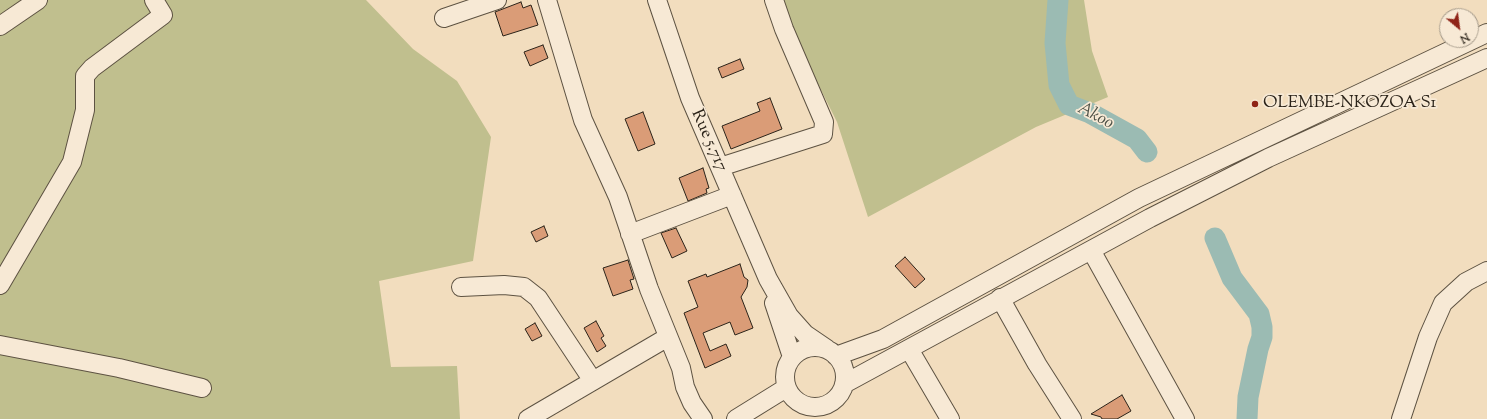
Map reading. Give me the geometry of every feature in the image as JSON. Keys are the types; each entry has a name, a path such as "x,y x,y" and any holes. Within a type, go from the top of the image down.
{"street":[{"path":"0,26 38,0"},
{"path":"0,286 72,162 85,110 85,76 92,68 163,15 154,0"},
{"path":"444,18 497,0"},
{"path":"547,0 583,120 618,197 630,234 681,368 685,386 692,403 703,419"},
{"name":"Rue 5.717","path":"657,0 690,98 768,279 789,316 805,334 831,352"},
{"path":"720,167 823,134 824,122 784,29 774,0"},
{"path":"831,352 883,339 1139,198 1487,33"},
{"path":"844,384 1000,298 1268,158 1487,58"},
{"path":"630,234 732,195"},
{"path":"1091,250 1185,419"},
{"path":"1401,419 1428,337 1443,303 1466,282 1487,271"},
{"name":"Rue 5.717","path":"768,279 775,308 792,357"},
{"path":"461,287 504,285 524,287 538,298 593,381"},
{"path":"1000,298 1037,364 1072,419"},
{"path":"528,419 668,337"},
{"path":"0,345 119,368 202,388"},
{"path":"808,347 818,347 831,352 842,364 845,374 844,384 825,413 797,402 786,388 784,372 792,357 799,351 808,347"},
{"path":"909,349 950,419"},
{"path":"736,419 786,388"}],"shaded area":[{"path":"0,0 366,0 413,49 457,81 491,137 473,261 379,281 391,367 457,366 460,419 0,419"},
{"path":"776,0 1084,0 1092,51 1108,97 1036,127 868,217 837,122"}],"building":[{"path":"521,2 523,8 531,5 538,25 503,36 495,12"},
{"path":"543,45 548,58 530,66 524,52"},
{"path":"740,59 744,69 722,78 718,68"},
{"path":"770,98 782,129 731,149 722,126 760,111 757,103"},
{"path":"643,112 655,144 638,151 625,119"},
{"path":"703,168 709,188 706,189 707,193 688,201 679,178"},
{"path":"544,226 548,236 536,242 531,232"},
{"path":"676,228 687,251 672,258 661,233"},
{"path":"905,257 925,279 915,288 895,266"},
{"path":"628,260 634,279 630,280 633,289 613,296 603,268"},
{"path":"740,264 744,277 748,280 747,287 741,297 753,328 735,335 730,322 703,333 710,351 726,344 731,356 705,368 684,313 698,307 688,281 706,274 707,277"},
{"path":"596,321 604,336 601,338 606,346 597,352 584,328"},
{"path":"535,323 542,336 532,341 525,329"},
{"path":"1122,395 1131,411 1117,419 1102,419 1101,417 1091,414"}],"waterway":[{"name":"Akoo","path":"1058,0 1055,43 1059,85 1069,105 1090,113 1137,139 1147,152"},
{"name":"Akoo","path":"1215,238 1232,278 1259,314 1262,327 1262,337 1248,397 1247,419"}],"place":[{"name":"OLEMBE-NKOZOA S1","path":"1255,104"}]}
